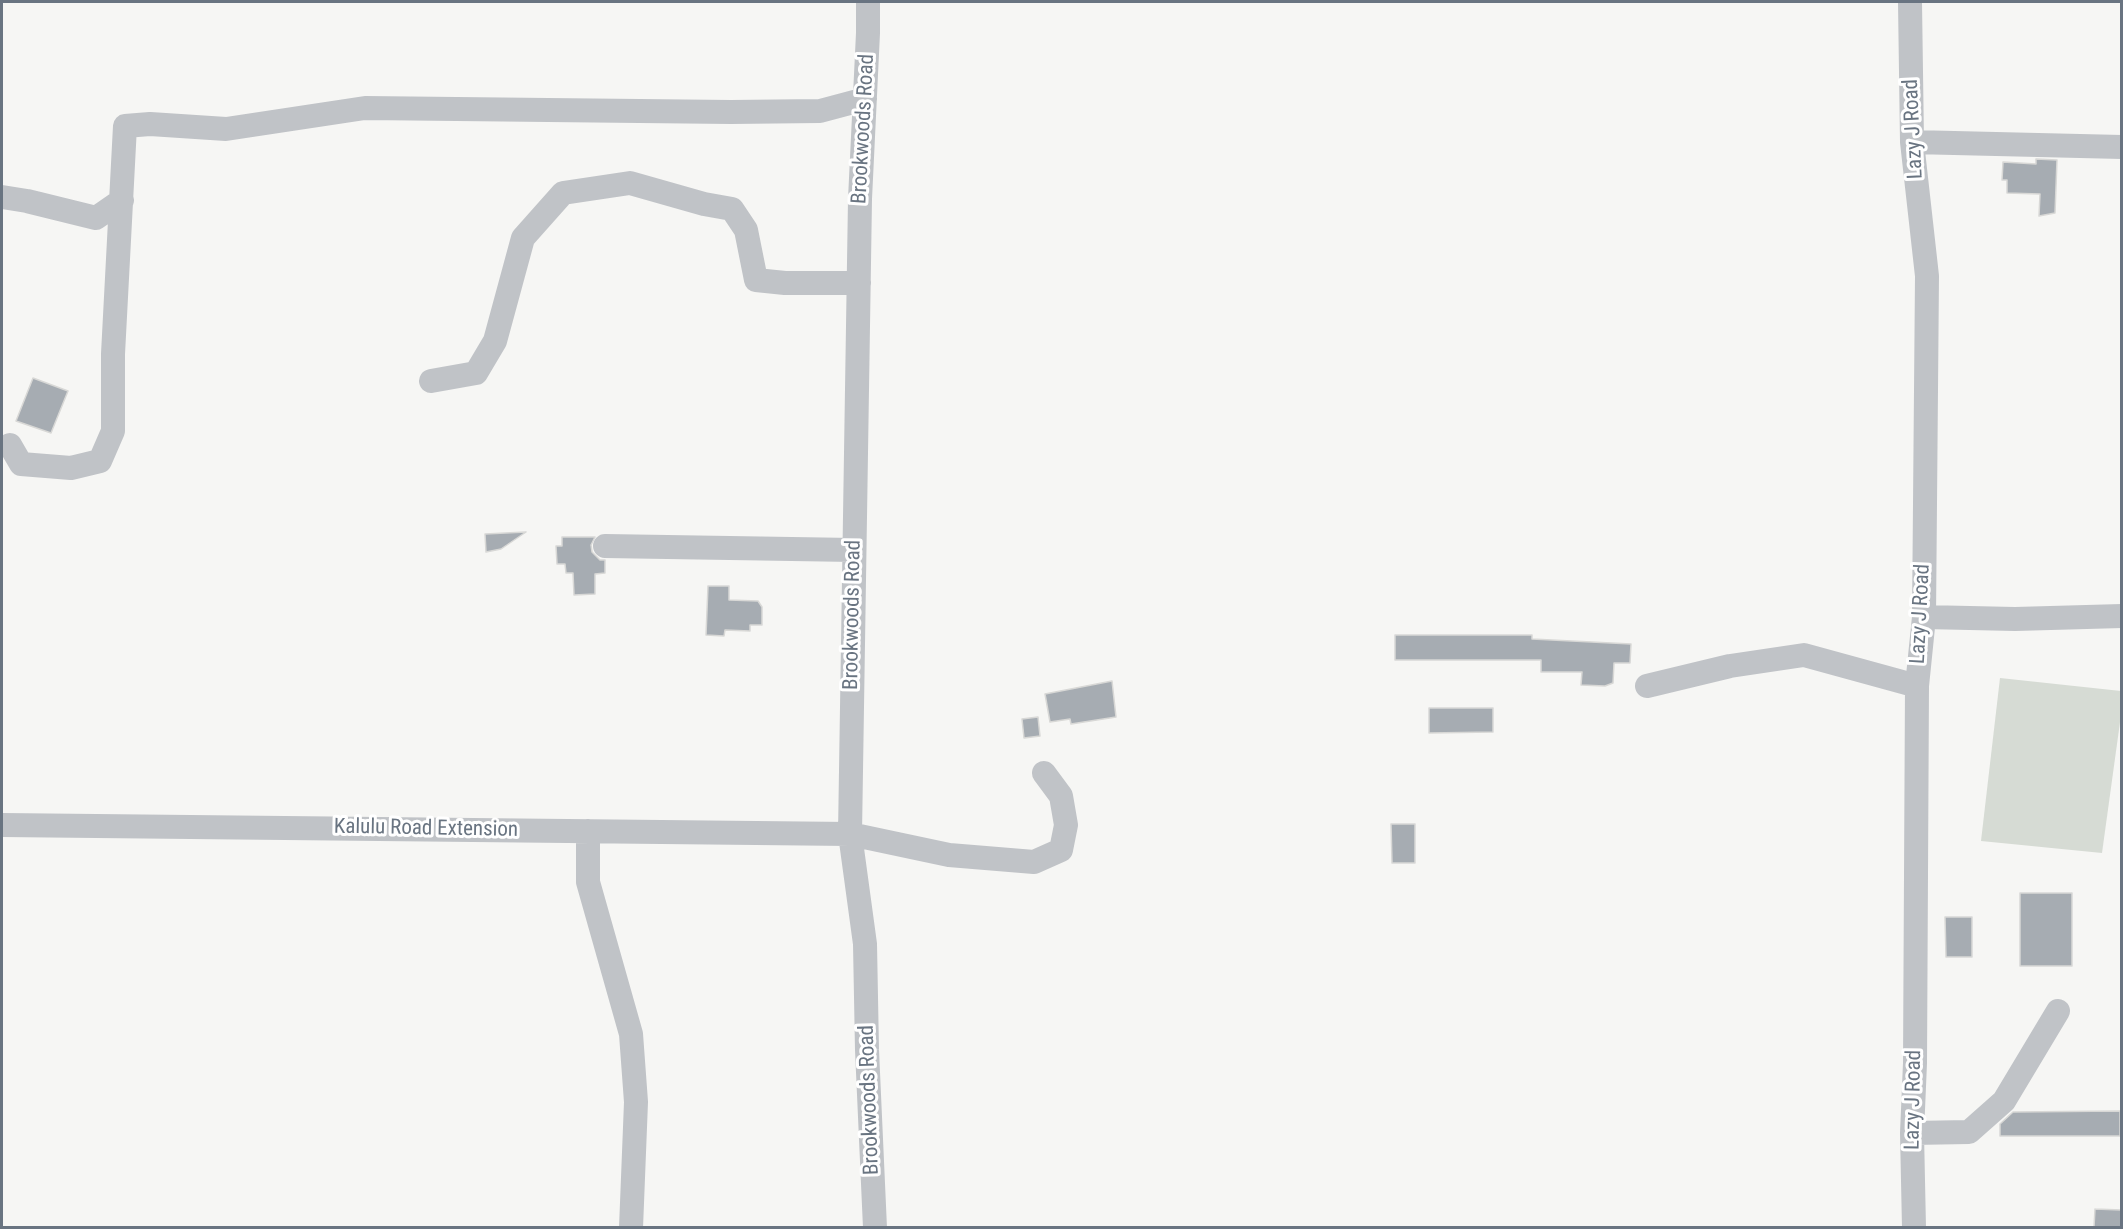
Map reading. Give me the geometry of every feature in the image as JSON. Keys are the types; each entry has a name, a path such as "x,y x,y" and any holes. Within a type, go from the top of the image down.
{"street":[{"name":"Brookwoods Road","path":"868,2 866,99 860,199 850,834 866,944 867,1050 875,1227"},
{"name":"Lazy J Road","path":"1911,2 1912,142 1927,276 1924,617 1917,686 1915,1051 1912,1133 1914,1227"},
{"path":"10,445 21,464 71,468 100,461 113,431 113,354 125,126 150,124 226,129 339,111 387,108 820,111 866,99"},
{"path":"1912,142 2121,147"},
{"path":"431,381 476,373 495,341 523,238 563,193 630,183 704,204 732,209 746,230 756,280 785,284 859,284"},
{"path":"2,197 96,218 122,200"},
{"path":"605,546 854,550"},
{"path":"1924,617 2015,619 2121,616"},
{"path":"1647,686 1730,666 1804,656 1917,686"},
{"name":"Kalulu Road Extension","path":"2,825 850,834 949,855 1034,862 1061,850 1066,825 1061,796 1044,773"},
{"path":"588,831 588,882 631,1034 636,1102 631,1227"},
{"path":"1912,1133 1969,1132 2004,1101 2058,1011"}],"shaded area":[{"path":"2000,678 2121,691 2121,715 2102,853 1981,841"}],"building":[{"path":"2036,159 2057,160 2055,213 2039,216 2040,194 2007,193 2007,180 2002,180 2003,162 2036,164"},
{"path":"33,378 68,391 51,433 16,421"},
{"path":"526,532 501,549 486,552 485,534"},
{"path":"562,537 595,537 591,545 592,552 600,560 605,560 605,573 595,574 595,594 574,595 573,573 566,573 565,564 557,564 556,546 562,546"},
{"path":"708,586 729,586 729,600 758,601 762,607 762,625 750,625 750,631 725,630 724,636 706,635"},
{"path":"1395,635 1532,635 1532,639 1631,644 1630,663 1614,663 1613,683 1605,686 1581,685 1582,672 1541,672 1541,660 1395,660"},
{"path":"1112,681 1116,717 1071,724 1070,719 1050,722 1045,694"},
{"path":"1429,708 1493,708 1493,732 1429,733"},
{"path":"1038,717 1040,736 1024,738 1022,719"},
{"path":"1391,824 1415,824 1415,863 1392,863"},
{"path":"2020,893 2072,893 2072,966 2020,966"},
{"path":"1945,917 1972,917 1972,957 1946,957"},
{"path":"2120,1111 2120,1136 2000,1136 2000,1124 2013,1112"},
{"path":"2095,1209 2121,1210 2121,1227 2094,1227"}]}
